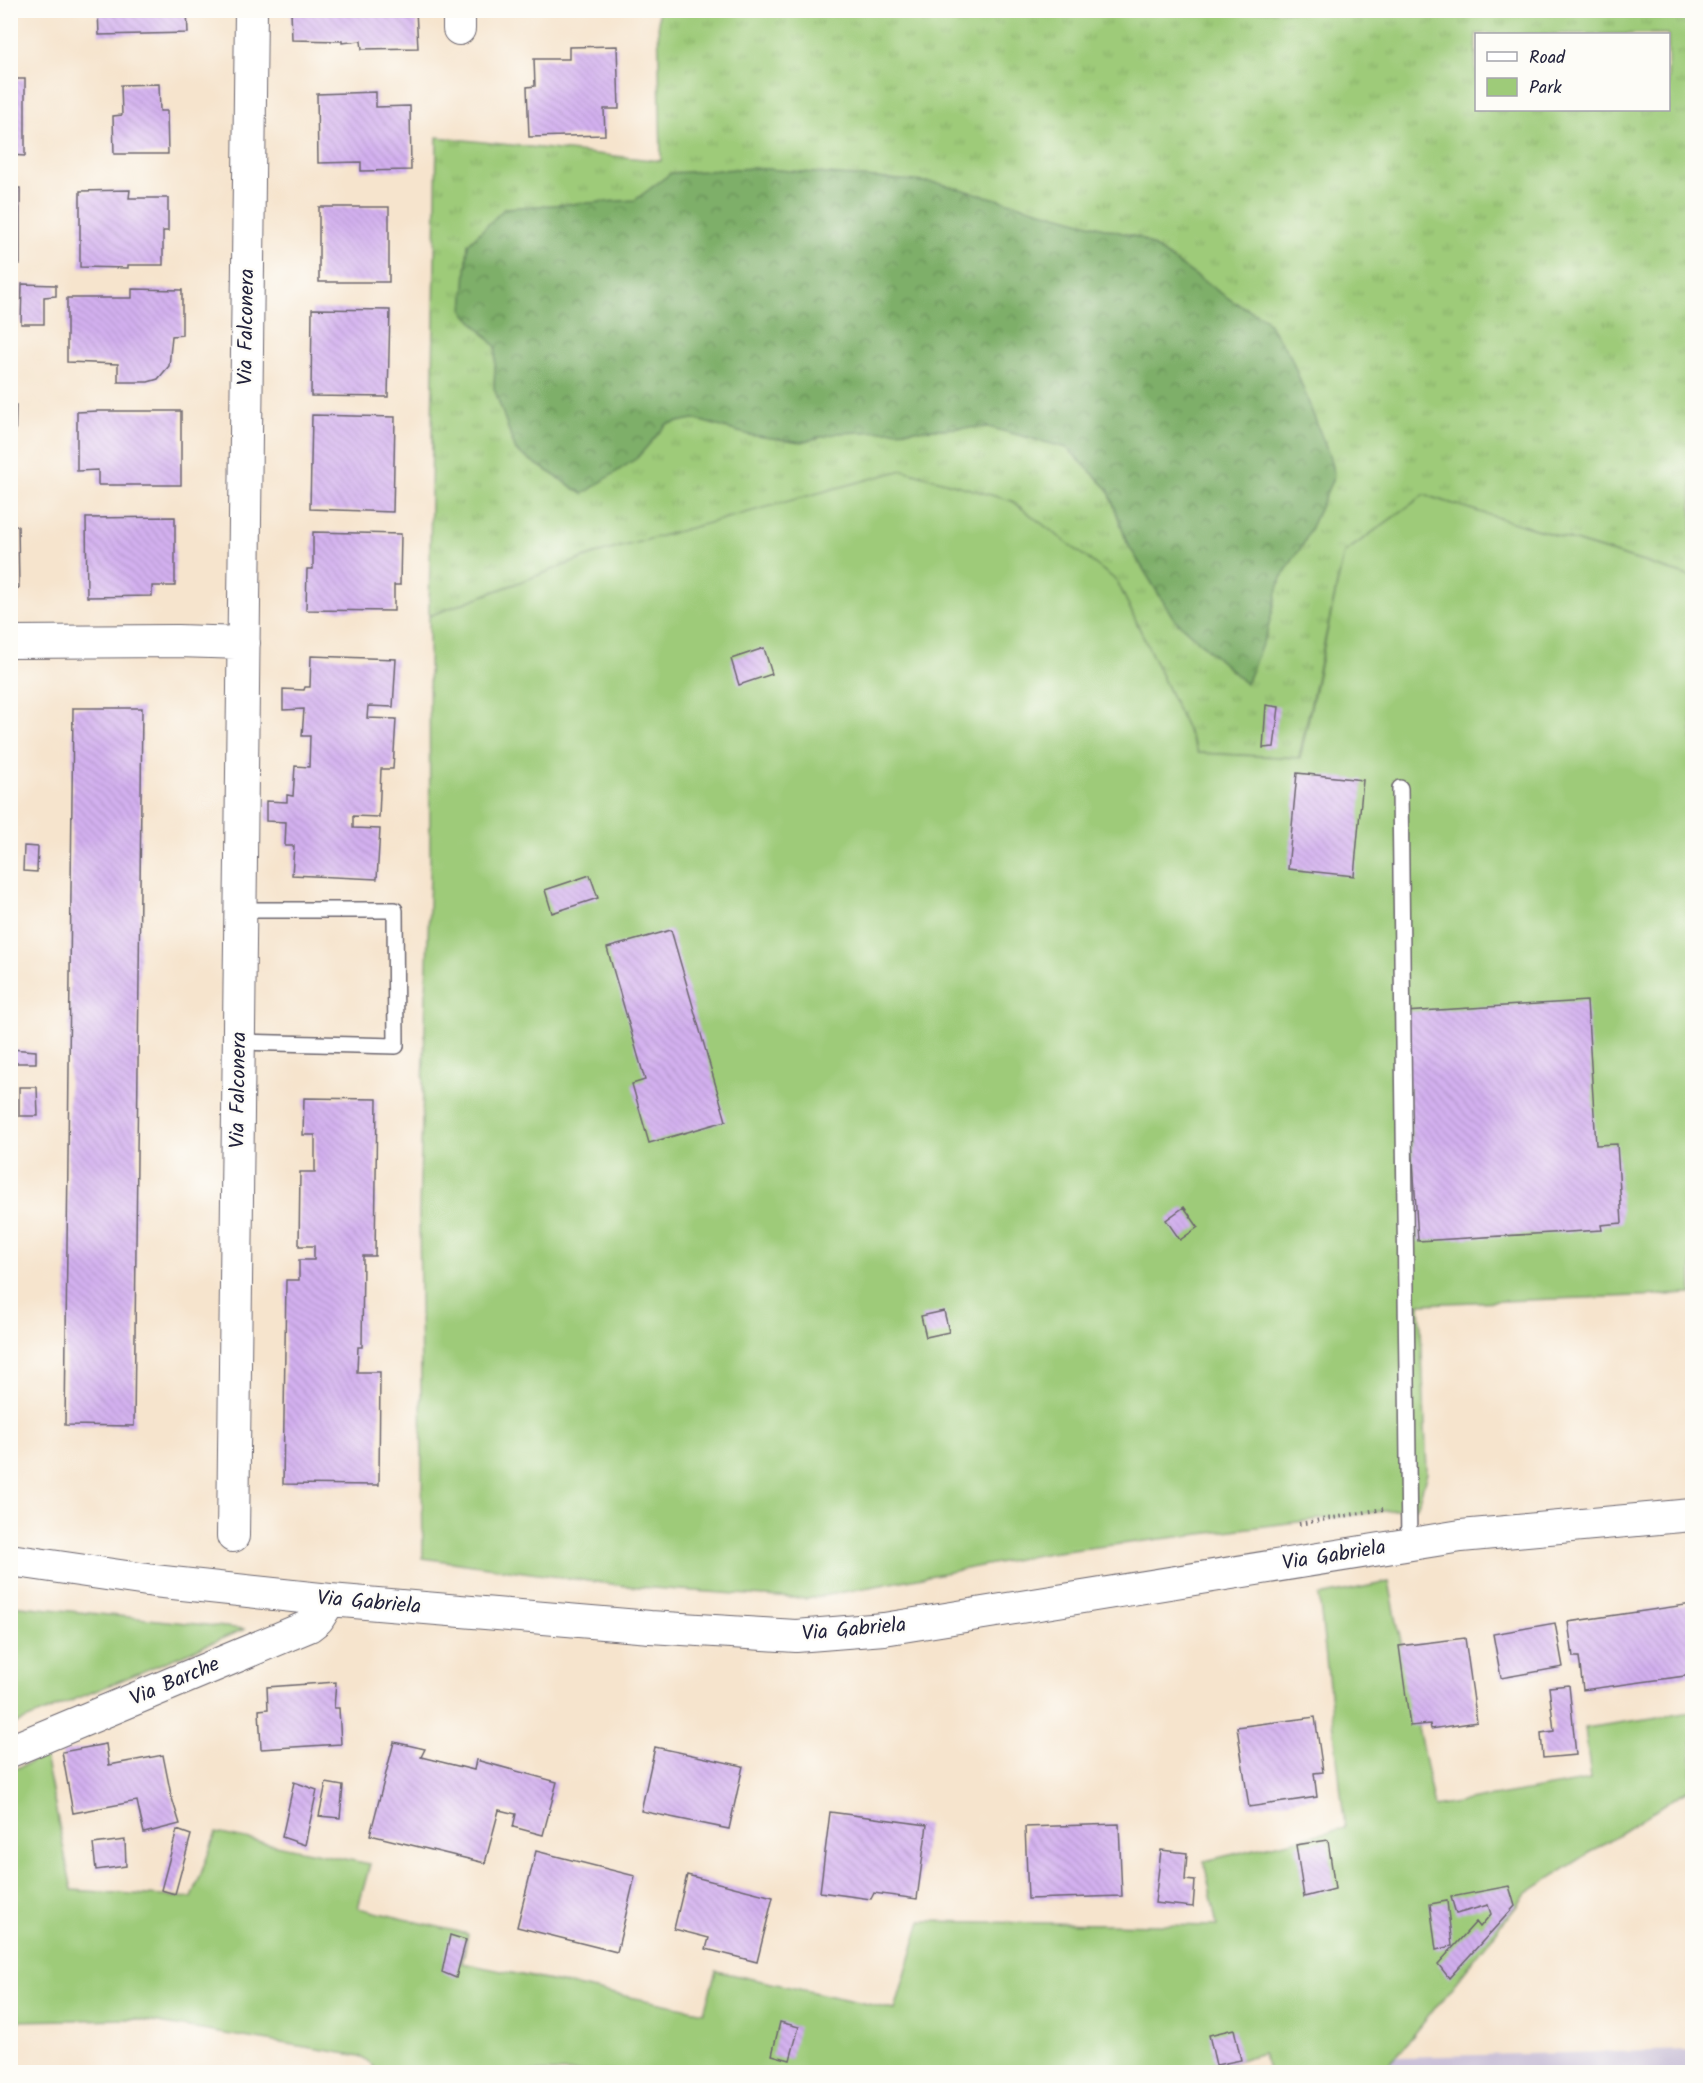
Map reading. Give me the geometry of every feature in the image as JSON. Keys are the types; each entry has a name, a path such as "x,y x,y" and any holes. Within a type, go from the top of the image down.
{"street":[{"name":"Via Falconera","path":"233,1536 251,10"},
{"path":"10,642 244,643"},
{"name":"Via Gabriela","path":"10,1560 154,1581 330,1600 650,1627 796,1636 884,1629 1483,1533 1692,1515"},
{"name":"Via Barche","path":"10,1751 309,1626 318,1619 330,1600"}],"lane":[{"path":"1400,788 1409,1544"},
{"path":"240,1042 396,1046 395,910 241,910"}],"path":[{"path":"1290,1526 1410,1506"}],"shaded area":[{"path":"1692,2050 1692,2072 1381,2072 1396,2057"}],"green space":[{"path":"658,11 1692,11 1692,577 1424,495 1344,553 1299,758 1198,753 1117,581 595,554 429,616 437,137 661,161"},
{"path":"754,168 938,183 1141,238 1234,302 1265,318 1291,357 1330,458 1334,476 1304,543 1281,578 1267,632 1246,684 1174,619 1127,543 1108,489 1067,448 988,427 838,433 801,442 749,435 694,419 667,424 637,458 583,494 516,451 494,388 496,347 463,311 468,244 505,208 635,200 671,173"},
{"path":"903,470 1012,501 1117,581 1198,753 1300,758 1344,553 1424,495 1692,577 1692,1294 1420,1304 1427,1473 1417,1507 1049,1553 807,1599 625,1586 423,1558 419,1211 430,874 429,616 595,554"},
{"path":"1389,1582 1434,1807 1591,1780 1585,1728 1692,1712 1692,1787 1527,1893 1396,2057 1381,2072 1270,2072 1262,2053 1203,2072 380,2072 360,2056 134,2019 11,2021 10,1771 45,1756 72,1890 192,1898 216,1833 370,1864 358,1908 468,1934 462,1963 704,2012 716,1971 895,2010 921,1921 1217,1926 1204,1861 1345,1828 1319,1596"},
{"path":"11,1605 245,1629 11,1726"}],"building":[{"path":"98,10 187,10 188,33 99,35"},
{"path":"291,10 416,10 418,48 362,49 361,41 342,43 342,41 292,40"},
{"path":"617,46 619,109 604,109 605,135 529,137 527,87 535,86 534,59 569,59 569,47"},
{"path":"10,79 25,79 25,156 10,155"},
{"path":"159,84 160,111 167,111 168,154 114,154 113,116 122,115 121,85"},
{"path":"376,92 376,107 410,106 411,170 361,171 361,162 318,163 317,94"},
{"path":"10,188 20,188 20,264 10,264"},
{"path":"130,190 129,198 168,198 168,231 163,231 163,265 128,265 128,268 80,267 80,191"},
{"path":"319,207 389,207 389,282 319,282"},
{"path":"22,284 56,285 56,296 44,297 44,324 21,324"},
{"path":"132,289 182,290 182,335 172,336 169,366 158,379 148,382 118,382 118,364 67,362 67,298 132,298"},
{"path":"312,309 390,310 388,397 311,396"},
{"path":"10,405 16,405 14,488 10,488"},
{"path":"181,411 181,485 98,485 98,470 77,471 77,412"},
{"path":"312,415 395,417 393,512 310,509"},
{"path":"175,517 175,586 152,586 152,596 87,597 86,518"},
{"path":"10,526 18,526 19,588 10,589"},
{"path":"313,532 401,534 400,585 394,585 394,611 306,610 307,569 313,569"},
{"path":"764,648 772,674 739,685 731,659"},
{"path":"311,656 396,659 393,707 368,706 367,718 396,719 393,769 381,769 379,817 353,816 353,828 380,829 377,879 292,875 294,846 285,846 286,822 266,821 266,801 287,802 287,795 293,796 295,766 309,767 310,736 302,736 304,709 283,710 283,689 304,690 305,687 310,687"},
{"path":"1266,705 1279,707 1274,747 1263,748"},
{"path":"73,708 142,708 134,1426 65,1425"},
{"path":"1297,773 1363,780 1354,876 1288,869"},
{"path":"24,846 38,847 37,872 23,871"},
{"path":"590,875 598,898 552,913 545,890"},
{"path":"671,930 726,1121 649,1143 632,1084 645,1080 607,948"},
{"path":"1587,1001 1596,1145 1617,1144 1622,1223 1601,1225 1602,1230 1418,1241 1404,1012"},
{"path":"10,1049 36,1051 36,1063 10,1063"},
{"path":"19,1087 37,1087 38,1116 19,1116"},
{"path":"304,1098 377,1099 375,1256 363,1256 362,1347 358,1347 357,1372 380,1372 379,1485 283,1484 286,1280 299,1280 299,1260 314,1260 314,1246 299,1246 300,1172 315,1172 315,1135 303,1135"},
{"path":"1184,1207 1198,1227 1180,1240 1166,1220"},
{"path":"944,1311 949,1332 926,1337 921,1316"},
{"path":"1692,1604 1692,1675 1583,1690 1579,1657 1573,1657 1568,1622"},
{"path":"1555,1623 1563,1667 1501,1678 1493,1634"},
{"path":"1465,1638 1477,1722 1431,1729 1430,1724 1410,1726 1399,1646"},
{"path":"336,1682 334,1708 339,1708 341,1744 261,1749 259,1710 268,1709 267,1687"},
{"path":"1569,1685 1576,1755 1543,1758 1541,1733 1554,1731 1549,1687"},
{"path":"1315,1717 1323,1772 1314,1773 1317,1797 1249,1807 1237,1727"},
{"path":"394,1742 425,1749 421,1757 474,1770 476,1760 557,1782 543,1835 513,1827 516,1814 499,1810 485,1863 370,1835"},
{"path":"106,1744 109,1765 163,1755 171,1795 180,1824 144,1833 137,1801 73,1813 62,1752"},
{"path":"655,1747 743,1766 729,1829 641,1811"},
{"path":"294,1782 317,1790 305,1845 282,1837"},
{"path":"326,1783 343,1786 340,1818 319,1816"},
{"path":"830,1812 927,1825 917,1899 874,1893 871,1899 820,1892"},
{"path":"1119,1824 1122,1896 1028,1899 1025,1827"},
{"path":"177,1830 191,1835 175,1894 161,1890"},
{"path":"125,1840 126,1866 96,1870 93,1844"},
{"path":"1328,1840 1335,1889 1304,1897 1296,1845"},
{"path":"1161,1850 1187,1853 1185,1880 1195,1881 1193,1907 1155,1903"},
{"path":"536,1851 635,1876 617,1952 517,1927"},
{"path":"687,1875 773,1897 757,1962 706,1949 709,1938 674,1929"},
{"path":"1509,1886 1515,1906 1449,1978 1438,1964 1476,1922 1480,1927 1491,1914 1488,1905 1456,1914 1451,1897"},
{"path":"1447,1901 1452,1946 1436,1950 1430,1904"},
{"path":"450,1935 466,1940 456,1978 442,1972"},
{"path":"780,2022 799,2027 790,2060 772,2055"},
{"path":"1234,2029 1241,2060 1216,2065 1209,2035"}]}
